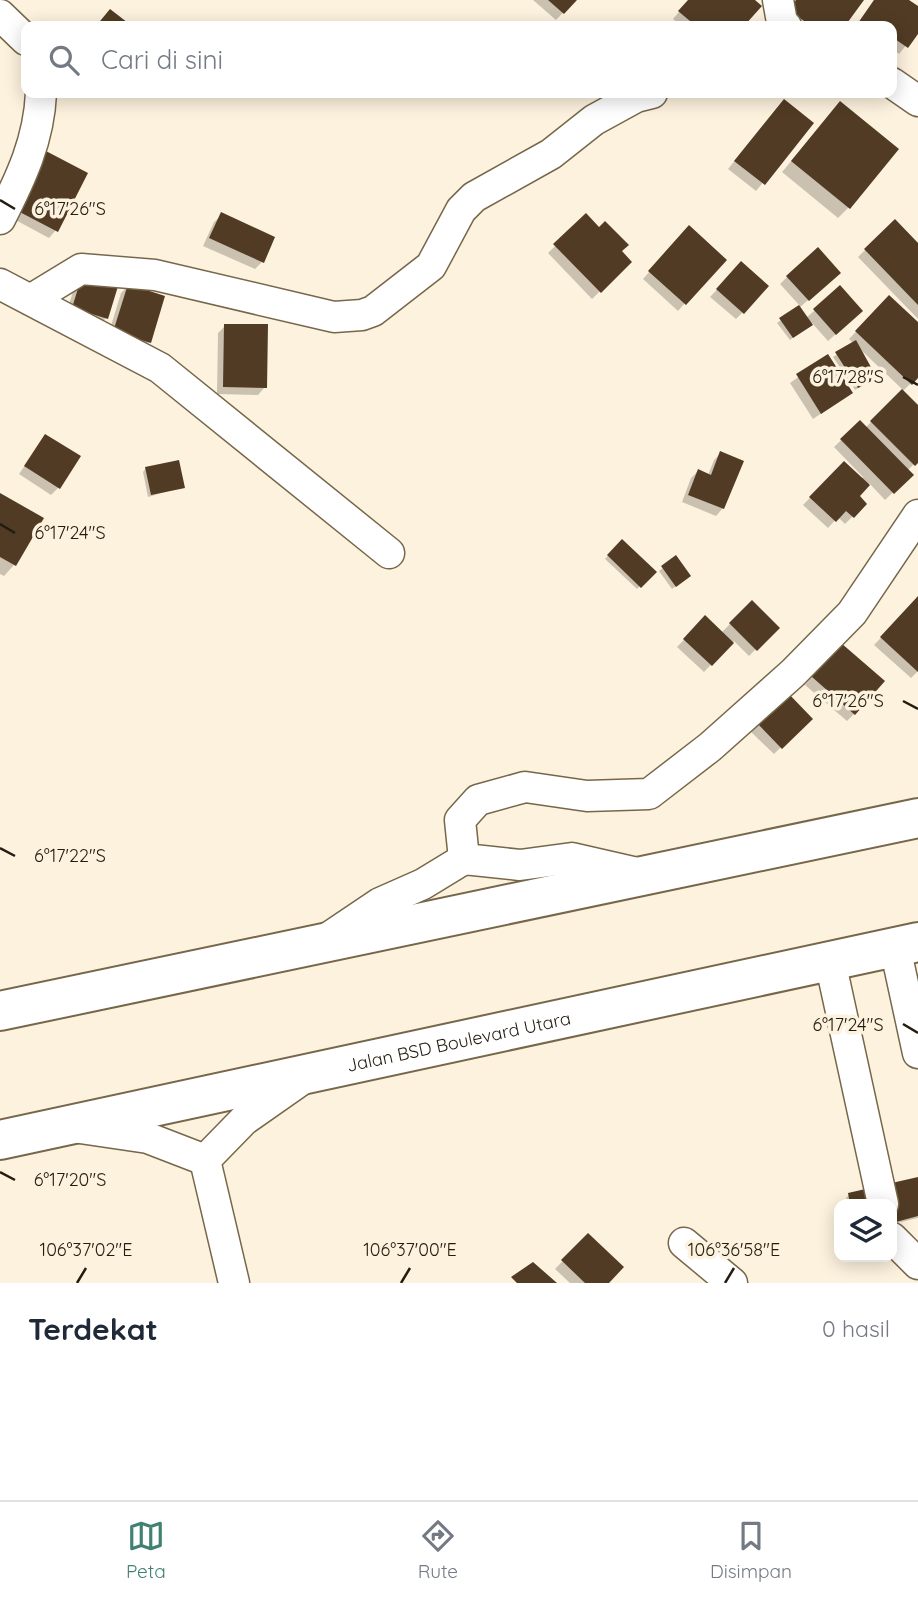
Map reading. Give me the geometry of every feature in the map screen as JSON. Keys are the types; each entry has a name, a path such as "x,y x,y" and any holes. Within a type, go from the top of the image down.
{"main road":[{"path":"0,1010 918,818"},
{"name":"Jalan BSD Boulevard Utara","path":"0,1140 907,944"}],"street":[{"path":"778,0 782,21"},
{"path":"0,15 21,35"},
{"path":"897,87 918,102"},
{"path":"0,219 28,162 40,120 41,98"},
{"path":"30,300 81,269 155,275 334,317 362,315 431,265 461,210 474,197 551,154 594,120 634,98"},
{"path":"0,284 160,368 389,553"},
{"path":"464,859 460,820 478,800 525,787 587,796 649,794 710,747 793,673 852,613 918,515"},
{"path":"319,944 380,903 423,884 464,859 520,865 572,858 648,875"},
{"path":"907,944 918,1053"},
{"path":"830,961 882,1199"},
{"path":"205,1160 244,1120 313,1072"},
{"path":"64,1126 148,1138 205,1160"},
{"path":"205,1160 234,1283"},
{"path":"684,1243 732,1283"},
{"path":"897,1243 918,1264"}],"building":[{"path":"548,0 577,0 564,14"},
{"path":"688,0 755,0 762,6 748,21 690,21 678,11"},
{"path":"796,0 864,0 849,21 804,21 789,10"},
{"path":"874,0 909,0 918,6 918,34 908,48 897,40 897,21 859,21"},
{"path":"110,9 126,21 100,21"},
{"path":"784,99 814,123 765,185 734,161"},
{"path":"840,101 899,149 850,209 791,161"},
{"path":"44,150 88,173 58,232 14,209"},
{"path":"221,212 275,237 264,263 209,238"},
{"path":"586,213 599,227 605,221 629,245 622,251 632,262 601,293 553,244"},
{"path":"895,219 918,243 918,305 864,249"},
{"path":"689,225 727,260 686,305 648,271"},
{"path":"818,247 841,273 809,301 786,276"},
{"path":"741,261 769,286 744,314 716,289"},
{"path":"83,272 119,283 108,319 72,308"},
{"path":"128,284 165,296 151,343 113,332"},
{"path":"840,285 863,311 836,335 813,309"},
{"path":"889,295 918,322 918,378 912,385 855,331"},
{"path":"799,305 813,325 793,338 779,318"},
{"path":"224,324 268,324 267,388 223,387"},
{"path":"856,340 877,378 858,388 835,352"},
{"path":"828,354 853,393 821,414 796,374"},
{"path":"902,389 918,405 918,463 915,466 870,421"},
{"path":"860,420 914,475 894,494 840,439"},
{"path":"45,434 81,456 60,489 24,466"},
{"path":"720,451 744,461 724,509 688,495 698,469 711,475"},
{"path":"179,460 185,488 151,495 145,467"},
{"path":"844,461 870,485 860,496 867,504 854,518 846,511 836,522 809,497"},
{"path":"0,493 44,518 16,566 0,557"},
{"path":"622,539 657,572 641,588 607,555"},
{"path":"676,555 691,576 676,587 661,566"},
{"path":"918,596 918,672 880,637"},
{"path":"752,600 780,628 757,651 729,623"},
{"path":"705,615 734,643 712,666 683,639"},
{"path":"841,643 885,681 855,715 811,676"},
{"path":"787,692 813,719 782,749 756,722"},
{"path":"918,1177 918,1216 897,1222 897,1199 849,1199 848,1193"},
{"path":"588,1233 624,1267 609,1283 585,1283 561,1260"},
{"path":"533,1262 557,1283 517,1283 511,1277"}]}
